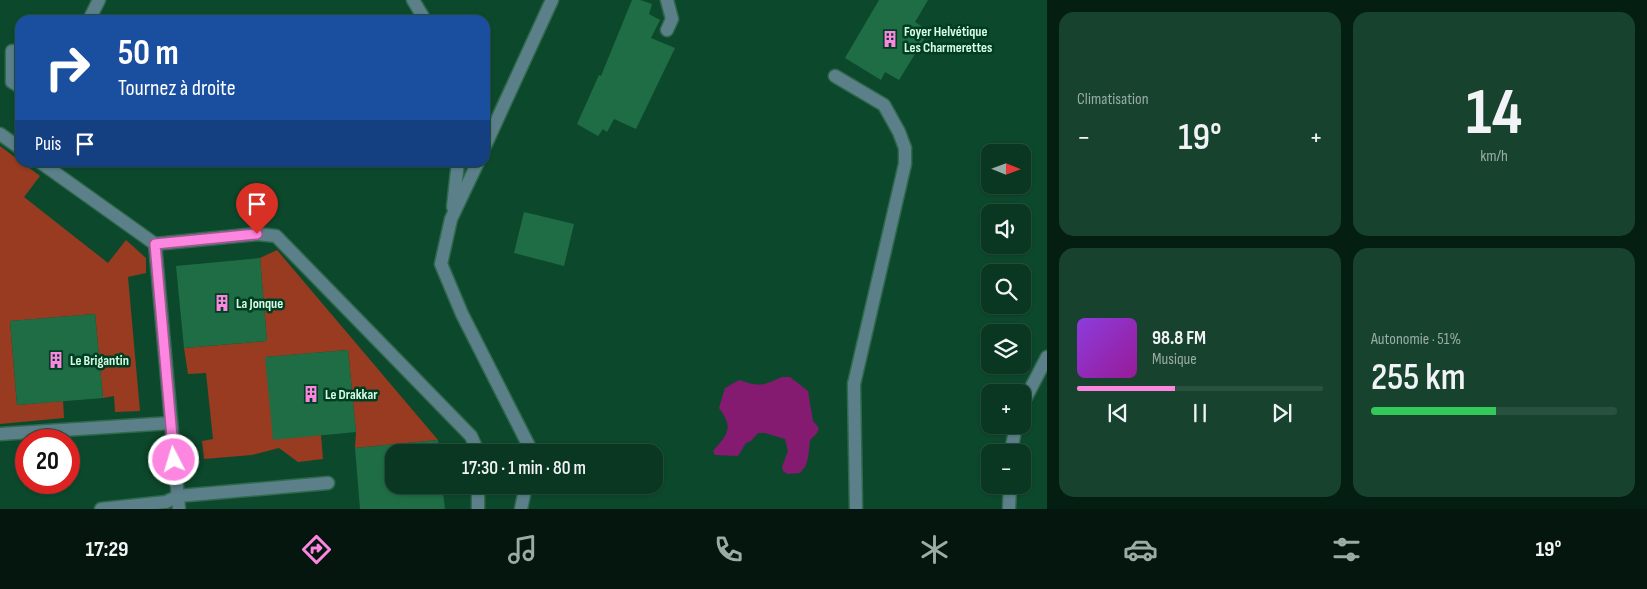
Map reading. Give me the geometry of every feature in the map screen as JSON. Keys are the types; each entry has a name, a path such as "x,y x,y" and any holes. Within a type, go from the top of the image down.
{"lane":[{"path":"92,15 99,0"},
{"path":"413,0 422,15"},
{"path":"490,135 552,0"},
{"path":"667,30 672,19 668,0"},
{"path":"15,52 12,52 11,59 12,82 15,84"},
{"path":"835,76 884,105 899,132 905,148 905,164 854,384 856,509"},
{"path":"0,134 15,144"},
{"path":"47,167 155,244 257,234 276,236 471,436 474,444"},
{"path":"457,167 452,220 441,264 462,314 528,444"},
{"path":"452,220 476,167"},
{"path":"155,244 178,503"},
{"path":"1031,388 1047,358"},
{"path":"0,434 171,423"},
{"path":"101,509 166,502 178,503 328,483"},
{"path":"478,494 478,509"},
{"path":"521,509 524,494"},
{"path":"1010,494 1010,509"}],"shaded area":[{"path":"0,146 15,157 15,167 28,167 40,176 24,197 108,263 126,240 146,258 146,273 128,277 140,411 115,412 114,396 103,398 95,314 10,321 17,405 63,401 64,418 0,424"},
{"path":"277,250 438,440 355,448 356,432 348,350 266,357 321,435 323,459 298,462 279,448 252,455 204,459 202,441 213,439 206,373 188,374 184,348 267,341 260,258"},
{"path":"782,377 790,377 808,391 813,421 819,428 810,440 808,458 805,467 800,473 788,474 783,471 782,467 788,451 785,439 765,433 758,433 751,441 746,443 738,456 715,455 713,451 725,435 728,426 719,408 725,388 739,380 752,384 761,384"}],"building":[{"path":"632,0 640,0 652,4 649,14 660,20 651,38 675,48 636,129 614,119 607,132 603,129 598,136 577,124 599,75 601,76"},
{"name":"Foyer Helvétique Les Charmerettes","path":"879,0 928,0 915,22 929,31 899,80 885,72 881,80 845,58"},
{"path":"524,212 574,224 564,266 514,253"},
{"name":"La Jonque","path":"260,258 267,341 184,348 176,266"},
{"name":"Le Brigantin","path":"95,314 103,398 17,405 10,321"},
{"name":"Le Drakkar","path":"348,350 356,432 273,440 265,357"},
{"path":"438,440 438,444 396,444"},
{"path":"385,445 385,494 443,494 445,509 360,509 355,448"}],"place":[{"name":"Foyer Helvétique Les Charmerettes","path":"890,39"},
{"name":"La Jonque","path":"222,303"},
{"name":"Le Brigantin","path":"56,360"},
{"name":"Le Drakkar","path":"311,394"}],"route":[{"path":"174,460 155,244 257,234"}]}
